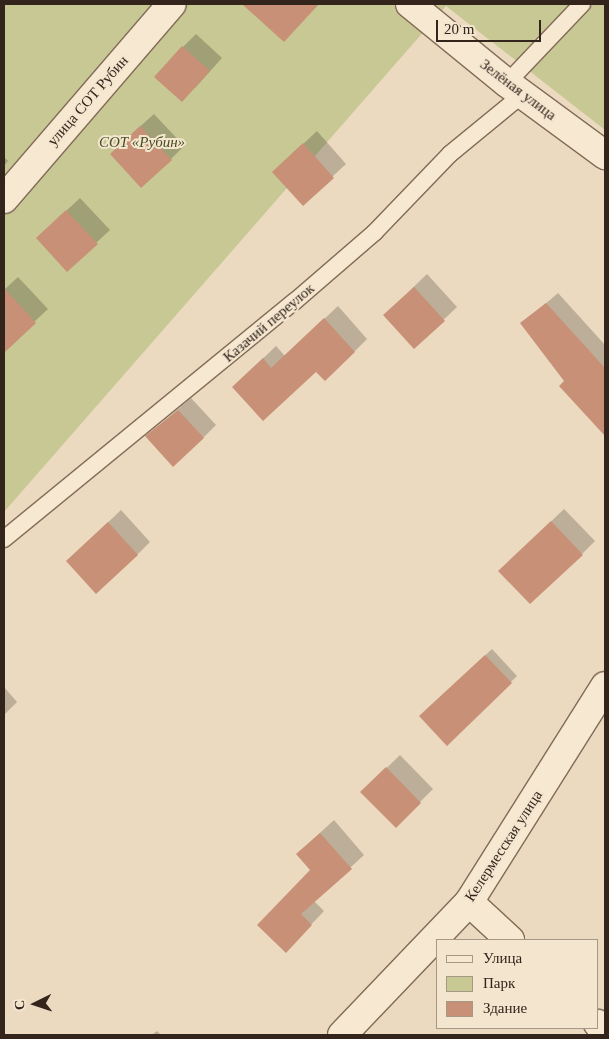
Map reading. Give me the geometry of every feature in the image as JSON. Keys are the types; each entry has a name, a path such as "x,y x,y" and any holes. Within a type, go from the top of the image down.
{"street":[{"name":"улица СОТ Рубин","path":"4,199 172,4"},
{"name":"Зелёная улица","path":"410,4 515,89 605,154"},
{"name":"Келермесская улица","path":"342,1035 470,902 605,686"},
{"path":"470,902 509,939"}],"lane":[{"name":"Казачий переулок","path":"4,539 294,302 374,233 515,89 582,4"}],"green space":[{"name":"СОТ «Рубин»","path":"4,4 605,4 605,130 446,6 4,512"}],"building":[{"path":"242,4 319,4 284,42"},
{"path":"182,46 210,71 182,102 154,77"},
{"path":"140,126 172,160 141,188 110,154"},
{"path":"303,143 334,178 303,206 272,172"},
{"path":"66,210 98,244 67,272 36,238"},
{"path":"414,287 445,321 414,349 383,315"},
{"path":"4,288 36,323 4,353"},
{"path":"546,303 605,368 605,436 559,386 564,381 520,323"},
{"path":"324,318 355,352 325,381 316,372 263,421 232,387 263,358 271,368"},
{"path":"178,410 204,438 173,467 145,436"},
{"path":"551,521 583,555 530,604 498,571"},
{"path":"108,522 138,555 96,594 66,561"},
{"path":"485,655 512,683 447,746 419,716"},
{"path":"386,767 421,803 396,828 360,792"},
{"path":"320,833 352,869 301,914 312,925 286,953 257,925 310,870 296,854"}]}
